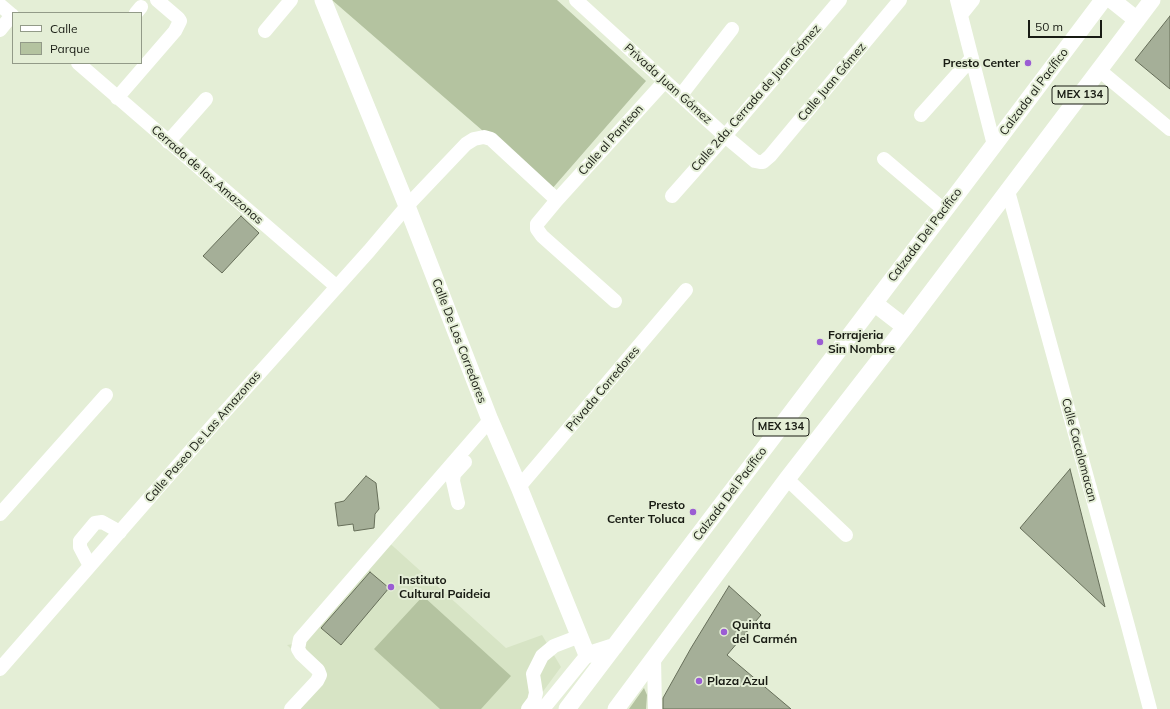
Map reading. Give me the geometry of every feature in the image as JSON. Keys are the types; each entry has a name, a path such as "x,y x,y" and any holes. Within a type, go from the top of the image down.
{"main road":[{"name":"Calle De Los Corredores","path":"322,0 407,206 492,424 587,655"},
{"name":"Calzada al Pacífico","path":"994,145 1103,0"},
{"path":"1112,0 1137,20"},
{"name":"MEX 134","path":"620,707 654,658 787,479 905,327 1152,0"},
{"name":"Calzada Del Pacífico","path":"567,709 994,145"},
{"path":"874,303 905,327"},
{"path":"587,655 615,646"}],"street":[{"path":"117,98 175,31 180,21 157,0"},
{"path":"265,31 291,0"},
{"name":"Privada Juan Gómez","path":"576,0 725,136 755,161 763,162"},
{"name":"Calle 2da. Cerrada de Juan Gómez","path":"672,196 840,0"},
{"name":"Calle Juan Gómez","path":"763,162 770,156 900,0"},
{"path":"957,0 994,145"},
{"path":"961,15 973,0"},
{"path":"0,5 12,14"},
{"path":"0,30 12,16"},
{"path":"680,95 732,29"},
{"path":"921,115 972,58"},
{"name":"Cerrada de las Amazonas","path":"86,65 117,98 337,287"},
{"path":"1099,70 1170,129"},
{"name":"Calle al Panteon","path":"615,301 542,236 537,229 538,221 665,81"},
{"path":"168,142 206,99"},
{"path":"407,206 466,144 474,139 484,137 491,138 556,200"},
{"path":"884,159 944,210"},
{"name":"Calle Cacalomacan","path":"1008,191 1150,709"},
{"name":"Calle Paseo De Las Amazonas","path":"0,669 407,206"},
{"name":"Privada Corredores","path":"519,487 686,290"},
{"path":"0,514 106,395"},
{"path":"458,503 453,481 454,474 492,424"},
{"path":"291,709 317,681 320,675 318,670 301,654 298,649 300,639 492,424"},
{"path":"787,479 846,535"},
{"path":"90,566 80,547 80,541 95,523 102,522 120,532"},
{"path":"528,709 534,701 536,693 533,674 542,656 554,646 580,636"},
{"path":"543,709 587,655"},
{"path":"654,658 655,709"}],"shaded area":[{"name":"Instituto Cultural Paideia","path":"385,539 506,648 542,635 561,667 530,709 285,709 316,673 287,645 293,644"}],"green space":[{"path":"332,0 557,0 646,81 551,190"},
{"path":"423,596 511,676 481,709 440,709 374,649"},
{"path":"644,688 647,695 646,709 629,709"}],"building":[{"path":"1170,16 1170,89 1135,60"},
{"path":"241,216 259,233 222,273 203,256"},
{"path":"1070,469 1105,607 1020,528"},
{"path":"366,476 376,483 379,509 375,514 374,528 354,531 353,524 338,526 335,503 344,501"},
{"path":"370,572 389,588 341,645 321,628"},
{"path":"729,586 761,615 727,655 791,709 663,709 663,698 691,648"}],"place":[{"name":"Presto Center","path":"1028,63"},
{"name":"Forrajeria Sin Nombre","path":"820,342"},
{"name":"Presto Center Toluca","path":"693,512"},
{"name":"Instituto Cultural Paideia","path":"391,587"},
{"name":"Quinta del Carmén","path":"724,632"},
{"name":"Plaza Azul","path":"699,681"}]}
